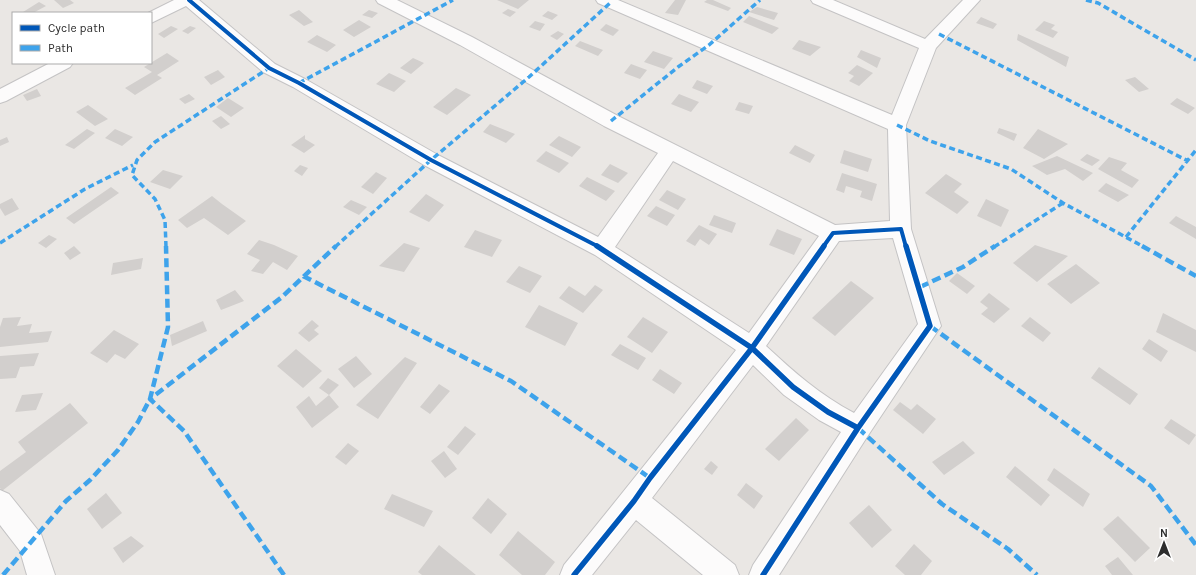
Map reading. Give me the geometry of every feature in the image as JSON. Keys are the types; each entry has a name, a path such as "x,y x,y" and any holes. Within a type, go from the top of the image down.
{"street":[{"path":"152,18 188,0 269,68 299,83 431,160 602,249 752,348 793,387 828,412 858,428"},
{"path":"384,0 466,41 611,121 833,233 901,229"},
{"path":"604,0 897,125"},
{"path":"819,0 928,46"},
{"path":"763,575 858,428 930,326 901,229 897,125 928,46 972,0"},
{"path":"0,97 62,64"},
{"path":"602,249 670,150"},
{"path":"574,575 634,501 650,478 752,348 833,233"},
{"path":"634,501 725,575"},
{"path":"0,503 31,544 41,575"}],"building":[{"path":"54,0 70,0 74,3 63,8"},
{"path":"497,0 529,0 518,9"},
{"path":"675,0 686,0 678,15 665,13"},
{"path":"707,0 713,0 731,8 728,11 704,2"},
{"path":"39,2 46,6 35,12 23,12"},
{"path":"757,7 778,13 774,20 749,12"},
{"path":"508,9 516,12 510,17 502,13"},
{"path":"299,10 313,22 304,26 289,15"},
{"path":"369,10 378,13 372,18 362,15"},
{"path":"548,11 558,15 552,20 542,16"},
{"path":"749,16 779,28 772,34 743,22"},
{"path":"981,17 997,24 993,29 976,23"},
{"path":"359,20 371,27 354,37 343,30"},
{"path":"535,21 545,24 540,31 529,27"},
{"path":"1044,21 1055,25 1051,29 1058,32 1053,38 1035,30"},
{"path":"606,24 619,30 613,36 600,30"},
{"path":"171,26 178,29 164,38 158,34"},
{"path":"190,26 196,28 188,34 182,31"},
{"path":"558,31 564,34 557,40 550,36"},
{"path":"1018,34 1069,57 1066,67 1017,40"},
{"path":"317,35 336,45 327,52 307,42"},
{"path":"799,40 821,47 810,56 792,49"},
{"path":"580,41 603,50 598,56 575,46"},
{"path":"861,50 881,58 877,68 857,57"},
{"path":"653,51 673,58 664,69 644,62"},
{"path":"167,53 179,61 157,75 162,78 135,95 125,88 152,72 144,67 152,64 152,62"},
{"path":"413,58 424,63 411,74 400,68"},
{"path":"631,64 647,70 640,79 624,73"},
{"path":"857,65 873,73 859,86 849,81 854,76 848,73"},
{"path":"218,70 225,77 211,85 204,77"},
{"path":"389,73 406,81 394,92 376,84"},
{"path":"1135,77 1149,89 1139,92 1125,80"},
{"path":"697,80 713,86 707,94 692,88"},
{"path":"456,88 471,95 447,115 433,107"},
{"path":"37,89 41,96 27,101 23,95"},
{"path":"189,94 195,99 185,104 179,99"},
{"path":"679,94 699,102 691,112 671,104"},
{"path":"228,98 244,108 231,117 216,107"},
{"path":"1177,98 1195,108 1188,114 1170,104"},
{"path":"739,102 753,106 749,114 735,110"},
{"path":"88,105 108,119 95,126 76,112"},
{"path":"221,116 230,124 221,129 212,121"},
{"path":"490,124 515,134 506,143 483,132"},
{"path":"999,128 1017,134 1014,141 997,133"},
{"path":"87,129 95,133 74,149 65,145"},
{"path":"115,129 133,137 122,146 105,138"},
{"path":"1038,129 1068,144 1044,159 1023,148"},
{"path":"305,135 305,139 315,145 304,153 291,145"},
{"path":"559,136 581,147 572,157 549,145"},
{"path":"7,137 9,142 0,146 0,140"},
{"path":"795,145 815,155 810,163 789,153"},
{"path":"844,150 872,159 868,172 840,163"},
{"path":"546,151 569,163 559,173 536,161"},
{"path":"1087,154 1100,160 1092,166 1080,160"},
{"path":"1057,156 1093,173 1083,181 1065,169 1047,175 1032,166"},
{"path":"1109,157 1127,163 1121,170 1139,180 1132,188 1098,169"},
{"path":"610,164 628,173 618,183 601,175"},
{"path":"300,165 308,168 302,176 294,171"},
{"path":"163,170 183,176 170,189 150,182"},
{"path":"376,172 387,178 373,194 361,187"},
{"path":"842,173 877,184 872,201 860,197 862,191 846,186 844,193 836,190"},
{"path":"946,174 962,184 954,192 969,202 957,214 925,193"},
{"path":"587,177 615,191 606,201 579,186"},
{"path":"1106,183 1129,195 1118,202 1098,191"},
{"path":"111,187 119,193 74,224 66,218"},
{"path":"667,190 686,199 678,210 659,200"},
{"path":"426,194 444,205 429,222 409,212"},
{"path":"212,196 246,221 228,235 204,218 187,228 178,220"},
{"path":"12,198 19,209 5,216 0,208 0,204"},
{"path":"986,199 1009,210 1001,227 977,216"},
{"path":"351,200 367,207 359,215 343,207"},
{"path":"656,206 675,215 667,226 647,216"},
{"path":"714,215 736,223 732,233 709,225"},
{"path":"1176,216 1196,227 1196,239 1169,223"},
{"path":"699,225 717,234 709,245 700,239 695,246 686,241"},
{"path":"777,229 802,239 794,255 769,245"},
{"path":"475,230 502,240 492,257 464,247"},
{"path":"49,235 57,239 46,248 38,243"},
{"path":"259,240 298,256 287,270 273,262 263,274 251,271 260,260 247,254"},
{"path":"404,243 420,248 404,272 379,266"},
{"path":"1035,245 1068,256 1037,282 1013,263"},
{"path":"74,246 81,253 70,260 64,253"},
{"path":"143,258 141,269 111,275 113,263"},
{"path":"1076,264 1100,283 1071,304 1047,284"},
{"path":"519,266 542,276 530,293 506,282"},
{"path":"957,273 975,286 967,294 949,281"},
{"path":"851,281 874,298 835,336 812,318"},
{"path":"595,285 603,290 583,313 559,298 569,286 585,296"},
{"path":"235,290 244,301 221,310 216,300"},
{"path":"989,293 1010,309 994,323 981,314 988,308 980,302"},
{"path":"539,305 578,323 565,346 525,327"},
{"path":"1163,313 1196,330 1196,352 1156,332"},
{"path":"21,317 17,326 32,324 29,333 52,331 48,342 0,347 0,327 3,318"},
{"path":"643,317 668,332 652,353 627,337"},
{"path":"1030,317 1051,333 1043,342 1021,326"},
{"path":"312,320 319,326 314,330 319,334 309,342 298,333"},
{"path":"203,321 207,331 172,346 170,335"},
{"path":"114,330 139,344 125,359 115,354 107,363 90,353"},
{"path":"1149,339 1168,351 1161,362 1142,349"},
{"path":"620,344 646,358 638,370 611,355"},
{"path":"296,349 322,371 303,388 277,366"},
{"path":"39,353 34,366 20,367 16,378 0,379 0,356"},
{"path":"356,356 372,374 354,388 338,369"},
{"path":"405,357 417,363 378,419 356,405"},
{"path":"1099,367 1138,394 1130,405 1091,378"},
{"path":"660,369 682,383 674,394 652,380"},
{"path":"328,378 339,385 329,395 319,388"},
{"path":"439,384 450,391 430,414 420,407"},
{"path":"43,393 36,410 15,412 22,395"},
{"path":"329,395 339,407 312,428 296,407 309,396 316,406"},
{"path":"900,402 911,410 917,404 936,419 923,434 893,410"},
{"path":"70,403 88,423 2,491 0,488 0,471 26,452 18,442"},
{"path":"796,418 809,430 779,461 765,449"},
{"path":"1171,419 1196,435 1189,445 1164,428"},
{"path":"465,426 476,434 458,455 447,447"},
{"path":"963,441 975,453 944,475 932,462"},
{"path":"348,443 359,451 346,465 335,457"},
{"path":"444,451 457,469 445,478 431,461"},
{"path":"711,461 718,467 712,475 704,469"},
{"path":"1015,466 1050,495 1041,506 1006,477"},
{"path":"1054,468 1090,494 1083,507 1047,480"},
{"path":"746,483 763,496 754,509 737,495"},
{"path":"106,493 122,513 102,529 87,509"},
{"path":"392,494 433,511 424,527 384,509"},
{"path":"488,498 507,514 491,534 472,518"},
{"path":"869,505 892,530 872,548 849,523"},
{"path":"1118,516 1150,548 1135,562 1103,529"},
{"path":"518,531 555,562 545,575 522,575 499,555"},
{"path":"131,536 144,546 123,563 113,548"},
{"path":"914,544 932,561 921,575 905,575 895,566"},
{"path":"439,545 476,575 422,575 418,572"},
{"path":"1118,557 1133,575 1112,575 1105,566"}],"marked path":[{"path":"299,83 453,0"},
{"path":"611,121 678,67 709,45 760,0"},
{"path":"1086,0 1098,3 1196,60"},
{"path":"284,575 184,431 150,399 282,297 303,276 431,160 529,77 610,3"},
{"path":"939,34 1188,161"},
{"path":"3,575 66,501 90,480 118,450 138,422 150,399 168,327 165,220 155,199 132,175 137,160 155,142 269,68"},
{"path":"897,125 930,141 1011,169 1063,203 1196,276"},
{"path":"1126,237 1196,150"},
{"path":"0,243 85,189 133,165"},
{"path":"920,287 963,267 1063,203"},
{"path":"303,276 511,381 650,478"},
{"path":"930,326 1151,486 1196,545"},
{"path":"858,428 942,504 1008,549 1037,575"}],"cycle path":[{"path":"189,0 269,68 299,83 431,160 602,249 752,348 793,387 828,412 858,428"},
{"path":"574,575 634,501 650,478 752,348 833,233 901,229 930,326 858,428 763,575"}]}
